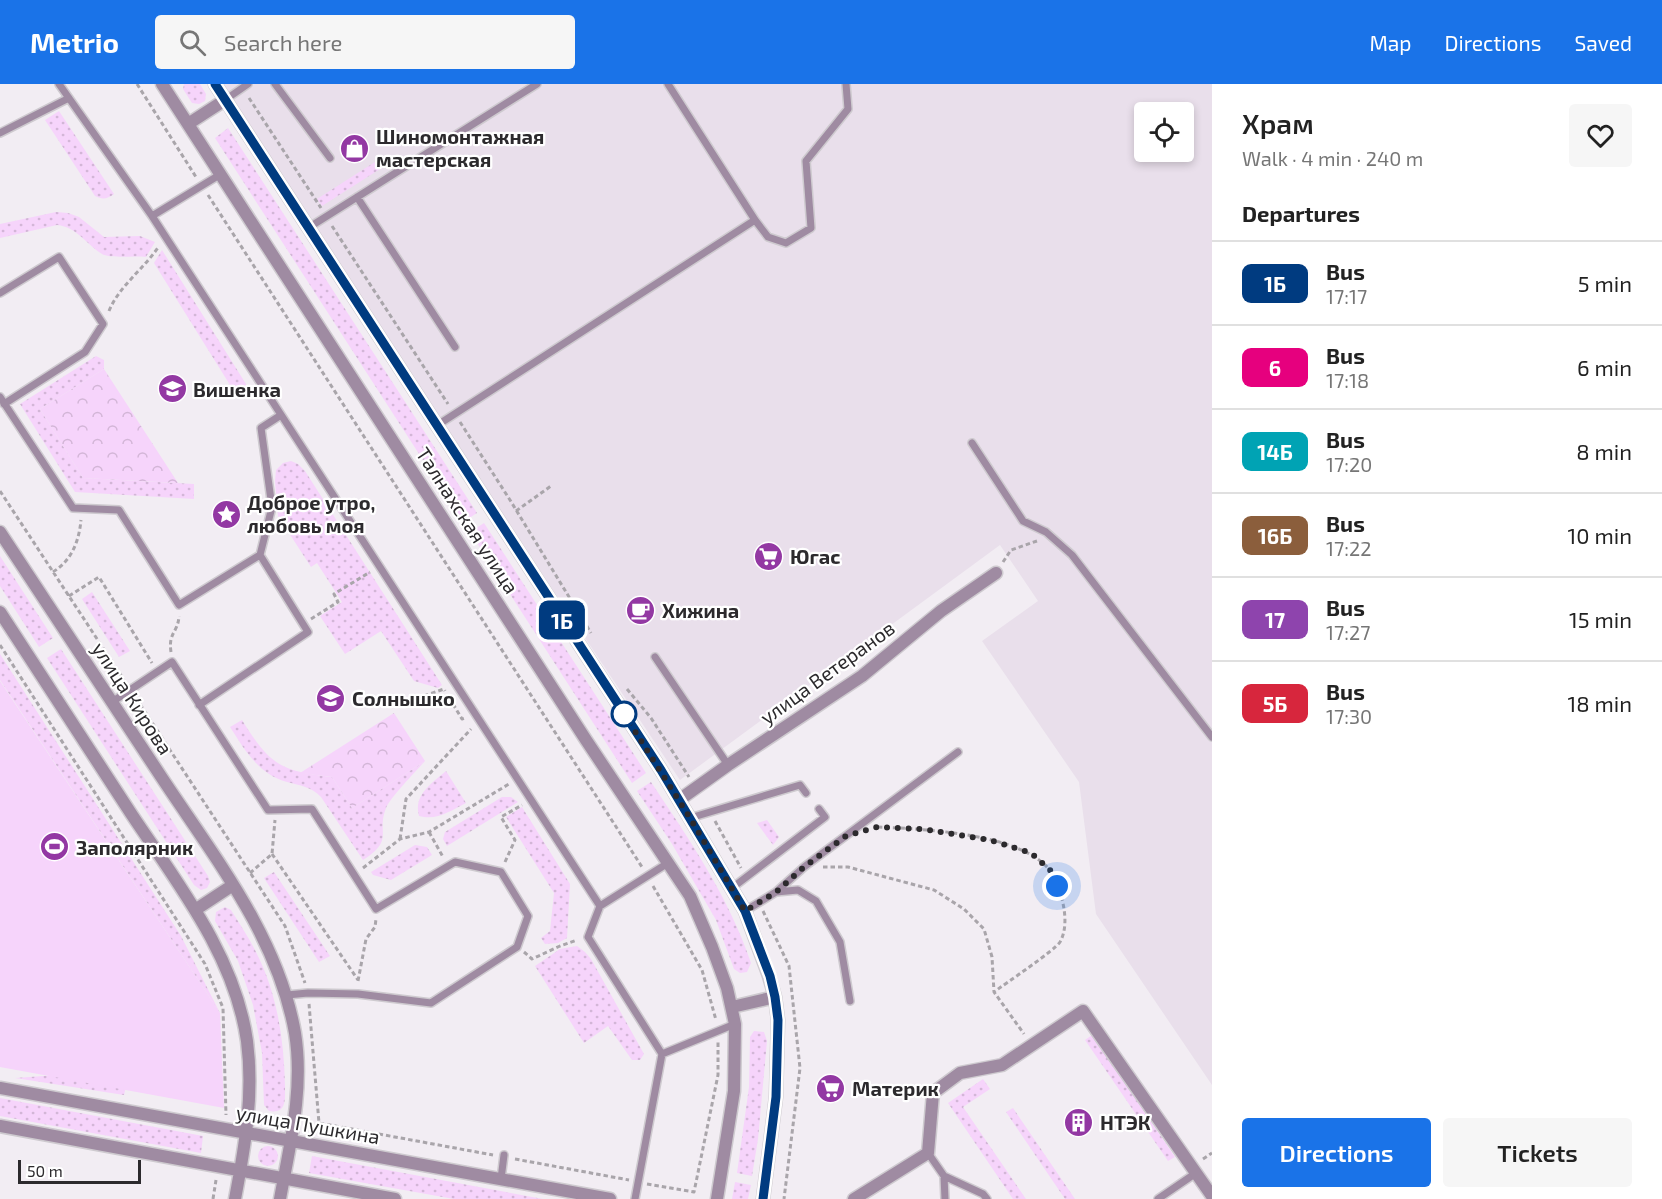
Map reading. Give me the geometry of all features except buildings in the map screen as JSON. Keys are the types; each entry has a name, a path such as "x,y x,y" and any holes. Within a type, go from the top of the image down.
{"street":[{"name":"Талнахская улица","path":"215,84 679,800 745,911 760,947 775,997 778,1020 776,1097 763,1199"},
{"name":"Талнахская улица","path":"167,86 188,124 690,896 712,947 732,1007 735,1024 734,1091 717,1199"},
{"path":"188,124 225,100"},
{"name":"улица Кирова","path":"0,532 233,885 272,955 287,995 295,1035 298,1080 297,1105 280,1199"},
{"name":"улица Ветеранов","path":"679,800 862,676 941,611 996,573"},
{"path":"0,612 195,910 227,972 239,1006 247,1041 249,1082 248,1133 235,1199"},
{"path":"195,910 233,885"},
{"path":"732,1007 775,997"},
{"path":"854,1199 928,1153 933,1093 960,1073 1002,1065 1083,1011 1212,1197"},
{"name":"улица Пушкина","path":"0,1088 610,1199"},
{"path":"0,1126 395,1199"}],"lane":[{"path":"59,84 152,216 600,906"},
{"path":"225,100 248,84"},
{"path":"274,84 330,158"},
{"path":"308,228 537,84"},
{"path":"668,84 755,220 768,237 786,243 811,228 806,161 848,109 846,84"},
{"path":"0,134 69,98"},
{"path":"152,216 221,174"},
{"path":"357,197 455,347"},
{"path":"436,426 755,220"},
{"path":"0,293 59,257 103,324 85,352 2,400 72,508 119,510 179,605 260,555 272,507 261,428 281,415"},
{"path":"972,443 1023,521 1046,532 1072,555 1212,737"},
{"path":"199,705 308,632 260,555"},
{"path":"655,657 728,765"},
{"path":"112,702 172,662 268,810 312,809 376,909 455,862 501,872 528,915 517,947 431,1003 358,994 287,995"},
{"path":"745,911 776,892 804,867 958,752"},
{"path":"690,818 800,785 806,793"},
{"path":"732,888 825,817 819,809"},
{"path":"635,1199 662,1054 588,937 600,906 668,863"},
{"path":"776,892 798,890 816,901 840,942 850,1001"},
{"path":"662,1054 735,1024"},
{"path":"928,1153 944,1176 983,1194 987,1199"},
{"path":"501,1179 504,1155"},
{"path":"1158,1199 1196,1173"},
{"path":"944,1176 945,1199"}],"path":[{"path":"136,84 648,876 702,970 718,1031 718,1075 694,1192"},
{"path":"103,324 114,299 150,260 159,245"},
{"path":"516,511 551,486"},
{"path":"53,572 64,565 80,533"},
{"path":"1011,550 1043,538"},
{"path":"303,624 338,602 334,594 369,572"},
{"path":"69,596 99,577 157,672"},
{"path":"172,662 169,640 179,624 179,605"},
{"path":"0,645 205,964 224,1008 226,1118"},
{"path":"410,700 444,689"},
{"path":"400,839 406,799 479,720"},
{"path":"354,874 400,839 429,832 517,779"},
{"path":"501,872 515,840 501,817 520,806"},
{"path":"877,827 922,829 990,840 1031,853 1052,872 1063,900 1065,925 1059,943 994,992"},
{"path":"250,873 272,854 275,841 273,832"},
{"path":"429,832 448,866"},
{"path":"272,854 358,980"},
{"path":"804,867 848,867 934,890 964,909 984,929 992,957 994,992 1032,1045"},
{"path":"358,994 358,980 366,939 375,927 376,921"},
{"path":"532,959 560,946 588,937"},
{"path":"213,1199 216,1179"}],"shaded area":[{"path":"220,84 1212,84 1212,1085 1096,914 1079,782 982,641 1038,601 1000,545 680,780 438,418"}],"green space":[{"path":"184,84 200,84 206,94 205,101 199,104 192,103 183,89"},
{"path":"59,111 114,194 112,196 103,198 95,196 45,120"},
{"path":"228,128 477,513 463,522 215,138"},
{"path":"375,162 380,169 322,206 317,199"},
{"path":"56,212 79,217 104,237 140,236 155,242 146,257 117,257 102,254 76,232 64,226 57,225 0,238 0,224"},
{"path":"162,250 246,384 243,394 235,393 154,263"},
{"path":"96,356 104,360 104,369 40,409 83,478 194,484 194,499 75,492 20,404"},
{"path":"104,369 178,483 83,478 40,409"},
{"path":"291,461 305,471 442,685 438,688 414,681 381,631 345,654 320,616 342,602 317,563 311,567 278,516 276,470 283,463"},
{"path":"484,523 646,773 632,783 470,532"},
{"path":"0,556 53,638 39,647 0,586"},
{"path":"92,592 130,651 119,657 82,599"},
{"path":"61,649 208,876 210,882 207,888 201,890 194,885 47,658"},
{"path":"0,654 181,936 220,1013 0,680"},
{"name":"Заполярник","path":"0,681 220,1013 224,1108 0,1067"},
{"path":"394,713 425,761 352,808 332,777 300,773"},
{"path":"242,720 261,747 278,763 300,772 332,777 352,808 425,761 388,804 383,817 382,841 373,853 363,860 317,793 309,788 277,778 253,760 230,727"},
{"path":"446,771 466,803 438,816 419,816 421,796"},
{"path":"651,782 720,892 751,963 747,972 740,973 734,969 716,920 672,844 637,791"},
{"path":"502,797 511,797 518,802 447,846 443,839 445,832"},
{"path":"522,807 570,884 567,938 558,943 545,944 541,938 550,931 554,893 506,817"},
{"path":"767,820 779,837 773,845 757,823"},
{"path":"415,845 427,847 432,855 391,880 373,875 371,872"},
{"path":"274,872 330,956 319,962 264,878"},
{"path":"225,907 231,910 252,945 263,966 274,999 281,1033 284,1068 285,1100 279,1110 269,1111 264,1105 262,1053 253,1005 238,961 215,921 216,912"},
{"path":"577,946 591,959 644,1054 640,1060 632,1060 608,1026 584,1043 535,966 560,949"},
{"path":"754,1031 764,1032 767,1041 758,1139 752,1176 737,1173 749,1087 750,1037"},
{"path":"1092,1035 1175,1157 1168,1161 1085,1040"},
{"path":"87,1073 127,1082 124,1095 15,1078"},
{"path":"983,1079 990,1089 963,1107 1026,1199 1013,1199 948,1103"},
{"path":"0,1098 203,1136 201,1153 0,1116"},
{"path":"1013,1108 1075,1199 1065,1199 1006,1112"},
{"path":"268,1146 275,1149 278,1156 275,1163 268,1166 261,1163 258,1156 261,1149"},
{"path":"312,1156 543,1199 454,1199 309,1173"},
{"path":"735,1182 751,1185 748,1199 732,1199"}],"bus line":[{"name":"1Б","path":"215,84 491,512 661,770 745,911 770,976 778,1020 776,1097 763,1199"}],"place":[{"name":"Шиномонтажная мастерская","path":"355,148"},
{"name":"Вишенка","path":"172,389"},
{"name":"Доброе утро, любовь моя","path":"226,514"},
{"name":"Югас","path":"769,556"},
{"name":"Хижина","path":"641,610"},
{"name":"Солнышко","path":"331,698"},
{"name":"Заполярник","path":"55,847"},
{"name":"Материк","path":"831,1088"},
{"name":"НТЭК","path":"1079,1122"}],"route":[{"path":"624,714 661,770 745,911 776,892 804,867 846,836 877,827 922,829 990,840 1031,853 1052,872 1057,886"}]}
